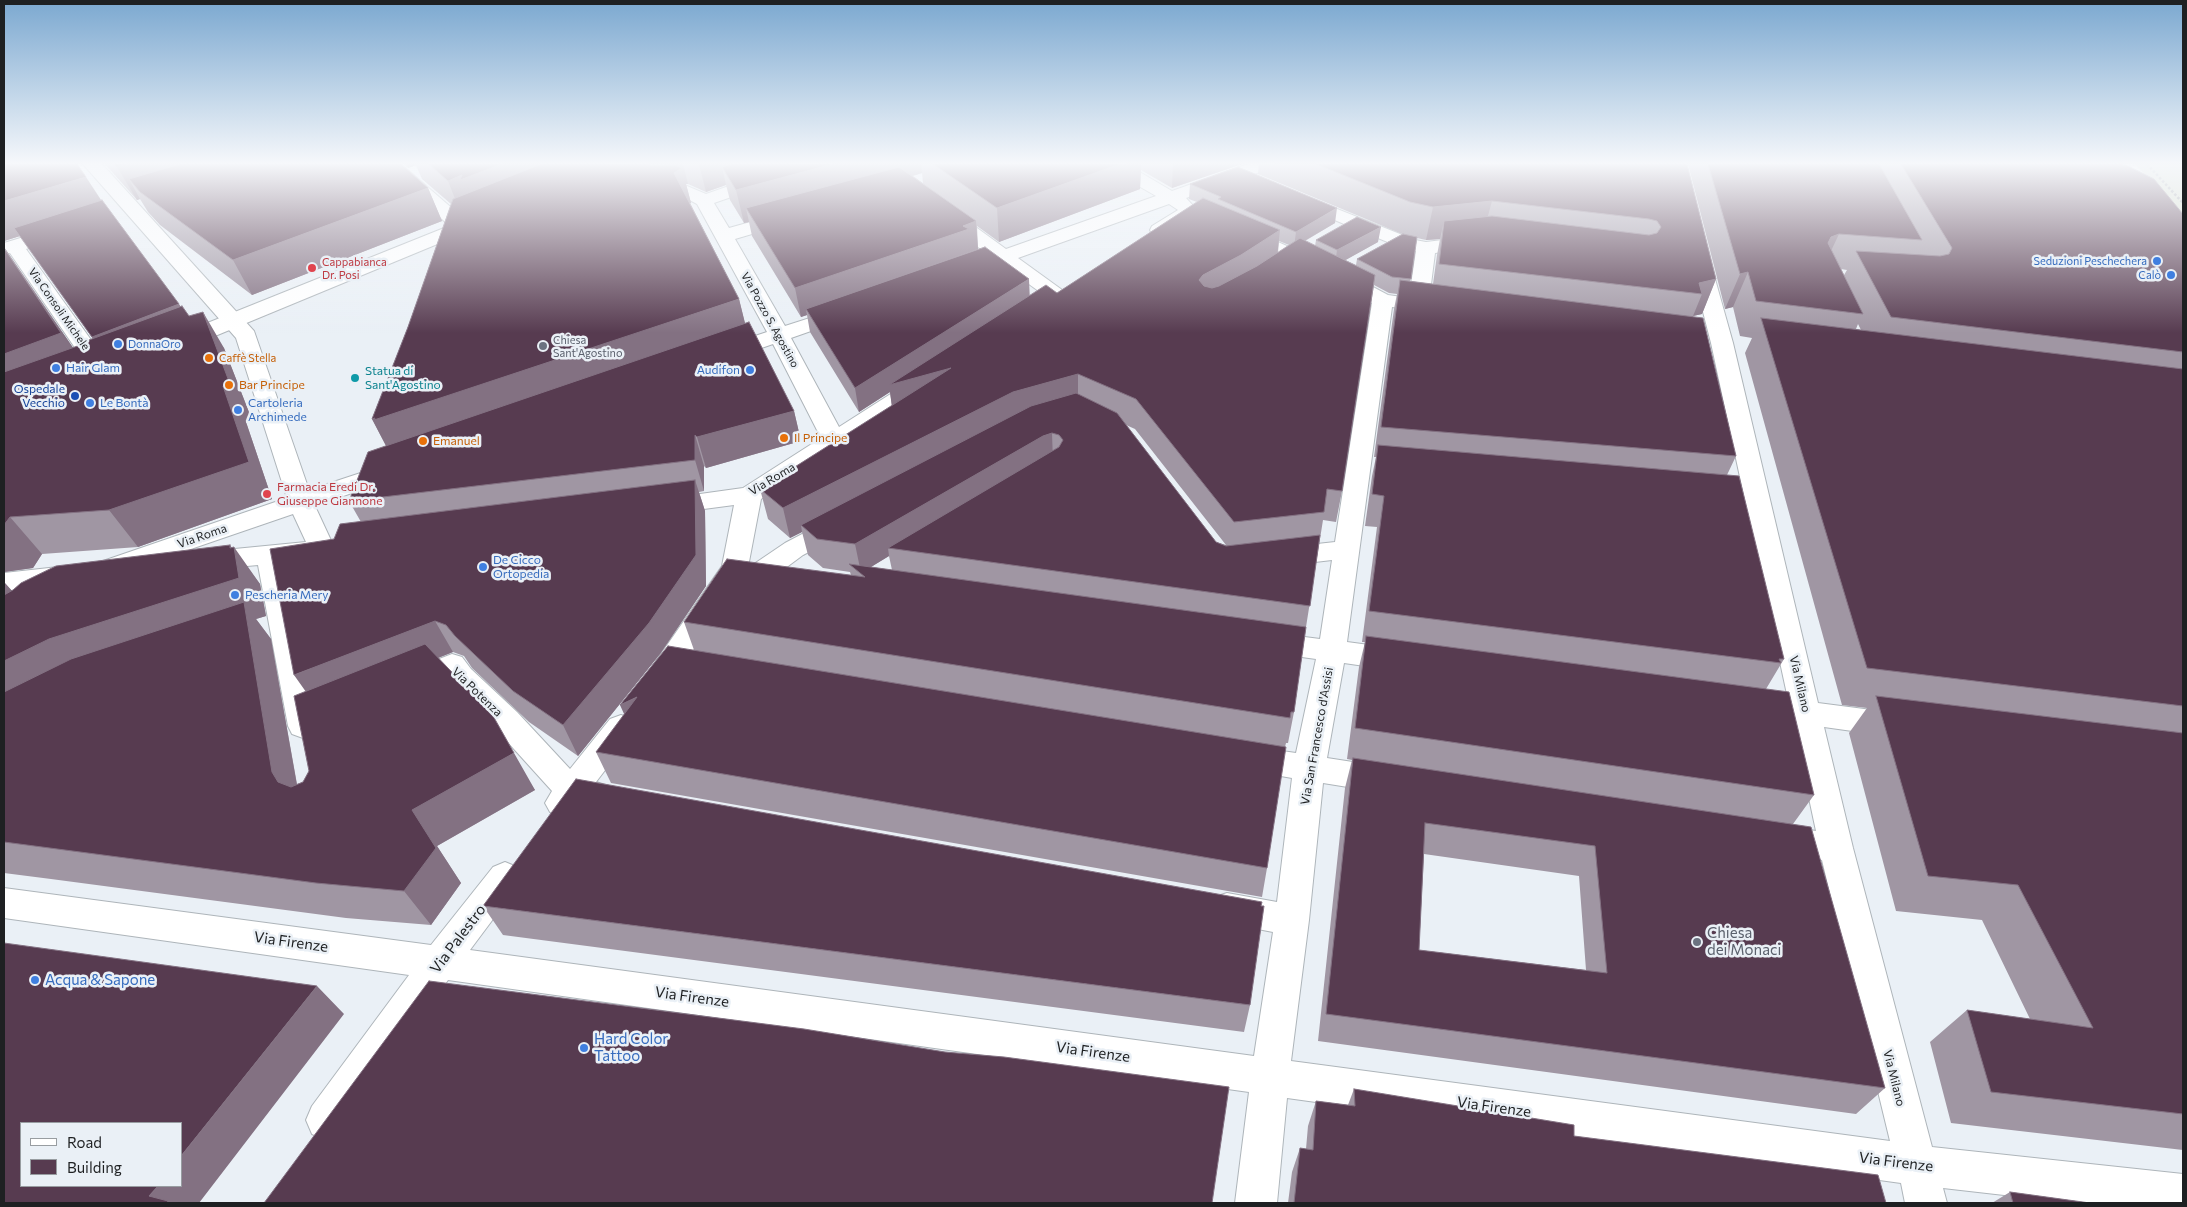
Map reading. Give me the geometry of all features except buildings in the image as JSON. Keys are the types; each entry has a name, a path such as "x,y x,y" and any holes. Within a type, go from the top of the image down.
{"street":[{"path":"130,220 246,336 301,503"},
{"path":"456,220 462,227"},
{"path":"156,351 478,220"},
{"name":"Via Pozzo S. Agostino","path":"714,220 779,335 834,440"},
{"path":"723,236 778,220"},
{"path":"953,220 1058,296"},
{"path":"948,276 1003,256 1140,220"},
{"path":"1140,243 1171,220"},
{"path":"1350,220 1389,245 1426,248 1483,242 1493,243"},
{"path":"1287,262 1354,222"},
{"path":"9,247 77,226"},
{"path":"1232,229 1287,262 1336,276 1383,300 1448,308"},
{"name":"Via Milano","path":"1693,231 1694,268 1722,343 1748,499 1807,714 1836,848 1926,1203"},
{"name":"Via Consoli Michele","path":"9,247 104,372"},
{"path":"1418,305 1426,248"},
{"path":"1336,276 1359,262"},
{"name":"Via San Francesco d'Assisi","path":"1256,1203 1270,1076 1292,920 1309,768 1332,651 1347,550 1369,466 1383,300"},
{"path":"707,360 865,305"},
{"name":"Via Roma","path":"640,509 749,495 942,370"},
{"name":"Via Roma","path":"95,571 301,503 414,463"},
{"name":"Via Palestro","path":"307,1147 440,962 571,791 687,665 749,569 749,495"},
{"name":"Via Roma","path":"4,582 95,571 270,556 332,548 301,503"},
{"path":"749,569 794,549 862,513"},
{"path":"1261,560 1347,550"},
{"path":"270,556 282,623 314,732"},
{"path":"749,569 802,577"},
{"path":"57,599 95,571"},
{"path":"254,632 282,623"},
{"path":"1244,639 1421,663"},
{"name":"Via Potenza","path":"390,690 452,664 461,678 506,720 571,791"},
{"path":"1728,704 1916,728"},
{"path":"1221,754 1417,785"},
{"path":"571,791 629,801"},
{"path":"1748,835 1836,848"},
{"path":"1195,902 1292,920"},
{"name":"Via Firenze","path":"4,903 1916,1164 2183,1195"}],"place":[{"name":"Seduzioni Peschechera","path":"2157,261"},
{"name":"Cappabianca Dr. Posi","path":"312,268"},
{"name":"Calò","path":"2171,275"},
{"name":"DonnaOro","path":"118,344"},
{"name":"Chiesa Sant'Agostino","path":"543,346"},
{"name":"Caffè Stella","path":"209,358"},
{"name":"Hair Glam","path":"56,368"},
{"name":"Audifon","path":"750,370"},
{"name":"Statua di Sant'Agostino","path":"355,378"},
{"name":"Bar Principe","path":"229,385"},
{"name":"Ospedale Vecchio","path":"75,396"},
{"name":"Le Bontà","path":"90,403"},
{"name":"Cartoleria Archimede","path":"238,410"},
{"name":"Il Principe","path":"784,438"},
{"name":"Emanuel","path":"423,441"},
{"name":"Farmacia Eredi Dr. Giuseppe Giannone","path":"267,494"},
{"name":"De Cicco Ortopedia","path":"483,567"},
{"name":"Pescheria Mery","path":"235,595"},
{"name":"Chiesa dei Monaci","path":"1697,942"},
{"name":"Acqua & Sapone","path":"35,980"},
{"name":"Hard Color Tattoo","path":"584,1048"}]}
